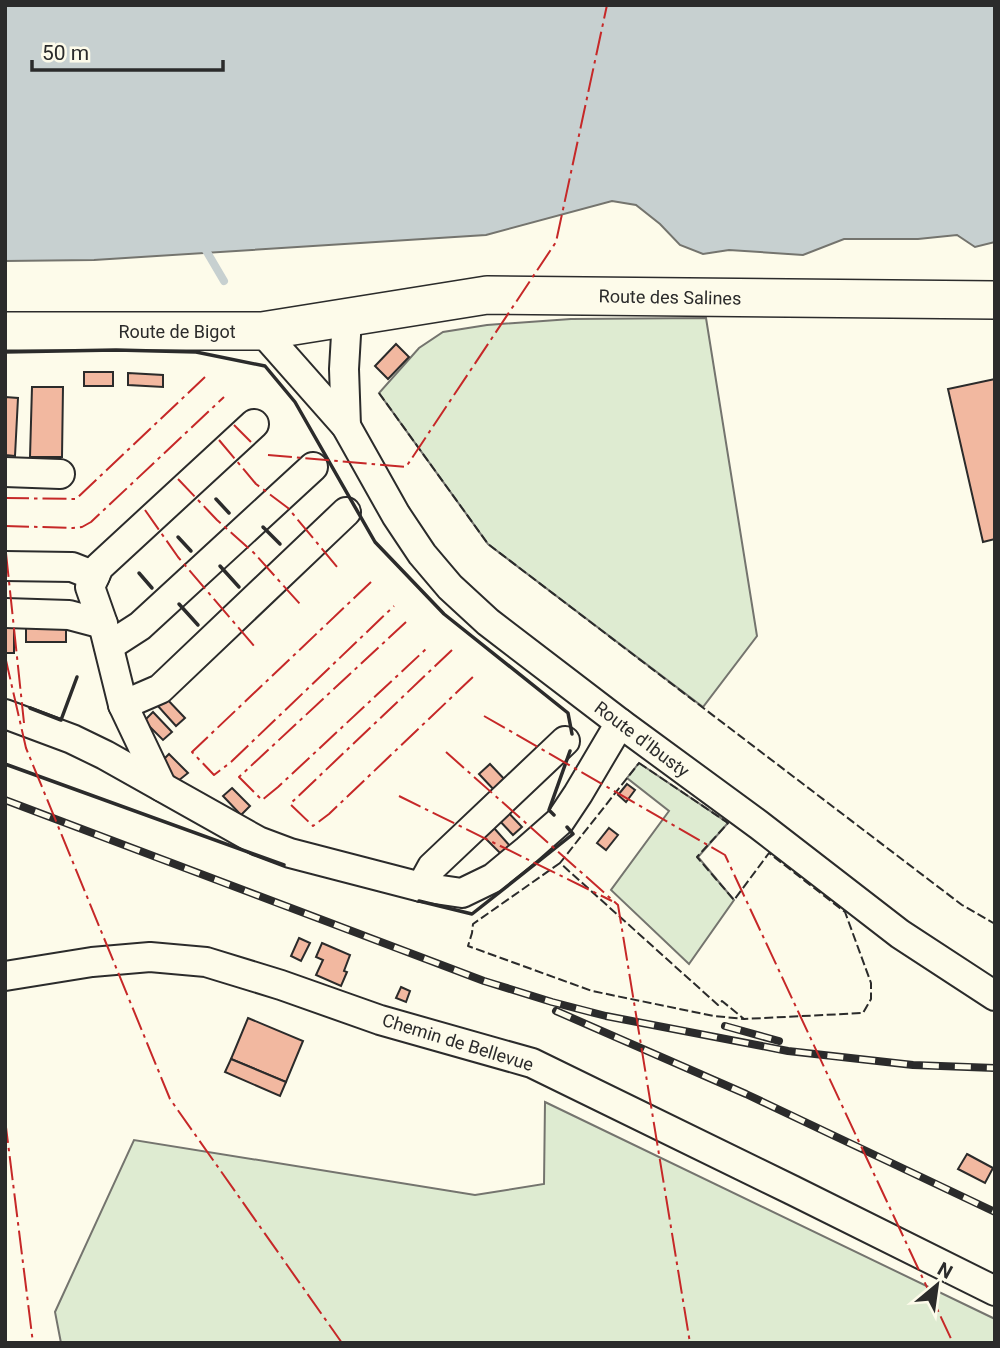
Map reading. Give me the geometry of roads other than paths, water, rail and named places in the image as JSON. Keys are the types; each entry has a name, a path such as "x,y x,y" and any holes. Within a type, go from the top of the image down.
{"main road":[{"name":"Route des Salines","path":"347,318 487,295 995,300"},
{"name":"Route de Bigot","path":"5,331 262,331 347,318"}],"street":[{"path":"346,426 344,369 347,318"},
{"name":"Route d'Ibusty","path":"262,331 346,426 396,515 422,554 450,587 488,622 900,934 991,990"},
{"path":"162,787 123,705 106,635 90,587 99,567 254,424"},
{"path":"5,613 69,615 106,635 141,626 313,467"},
{"path":"5,472 60,474"},
{"path":"123,705 160,689 345,512"},
{"path":"5,566 72,568 94,576"},
{"path":"5,714 72,739 105,755 258,841 290,853 421,887 462,893 493,878 560,821 620,723"},
{"path":"421,887 432,867 565,741"},
{"name":"Chemin de Bellevue","path":"5,976 92,962 150,957 206,962 380,1020 532,1063 995,1291"}],"waterway":[{"path":"204,247 224,281"}],"railway":[{"path":"5,800 484,981 552,1002 606,1016 788,1051 913,1065 995,1068"},
{"path":"556,1011 746,1094 995,1212"},
{"path":"725,1026 779,1041"}]}
